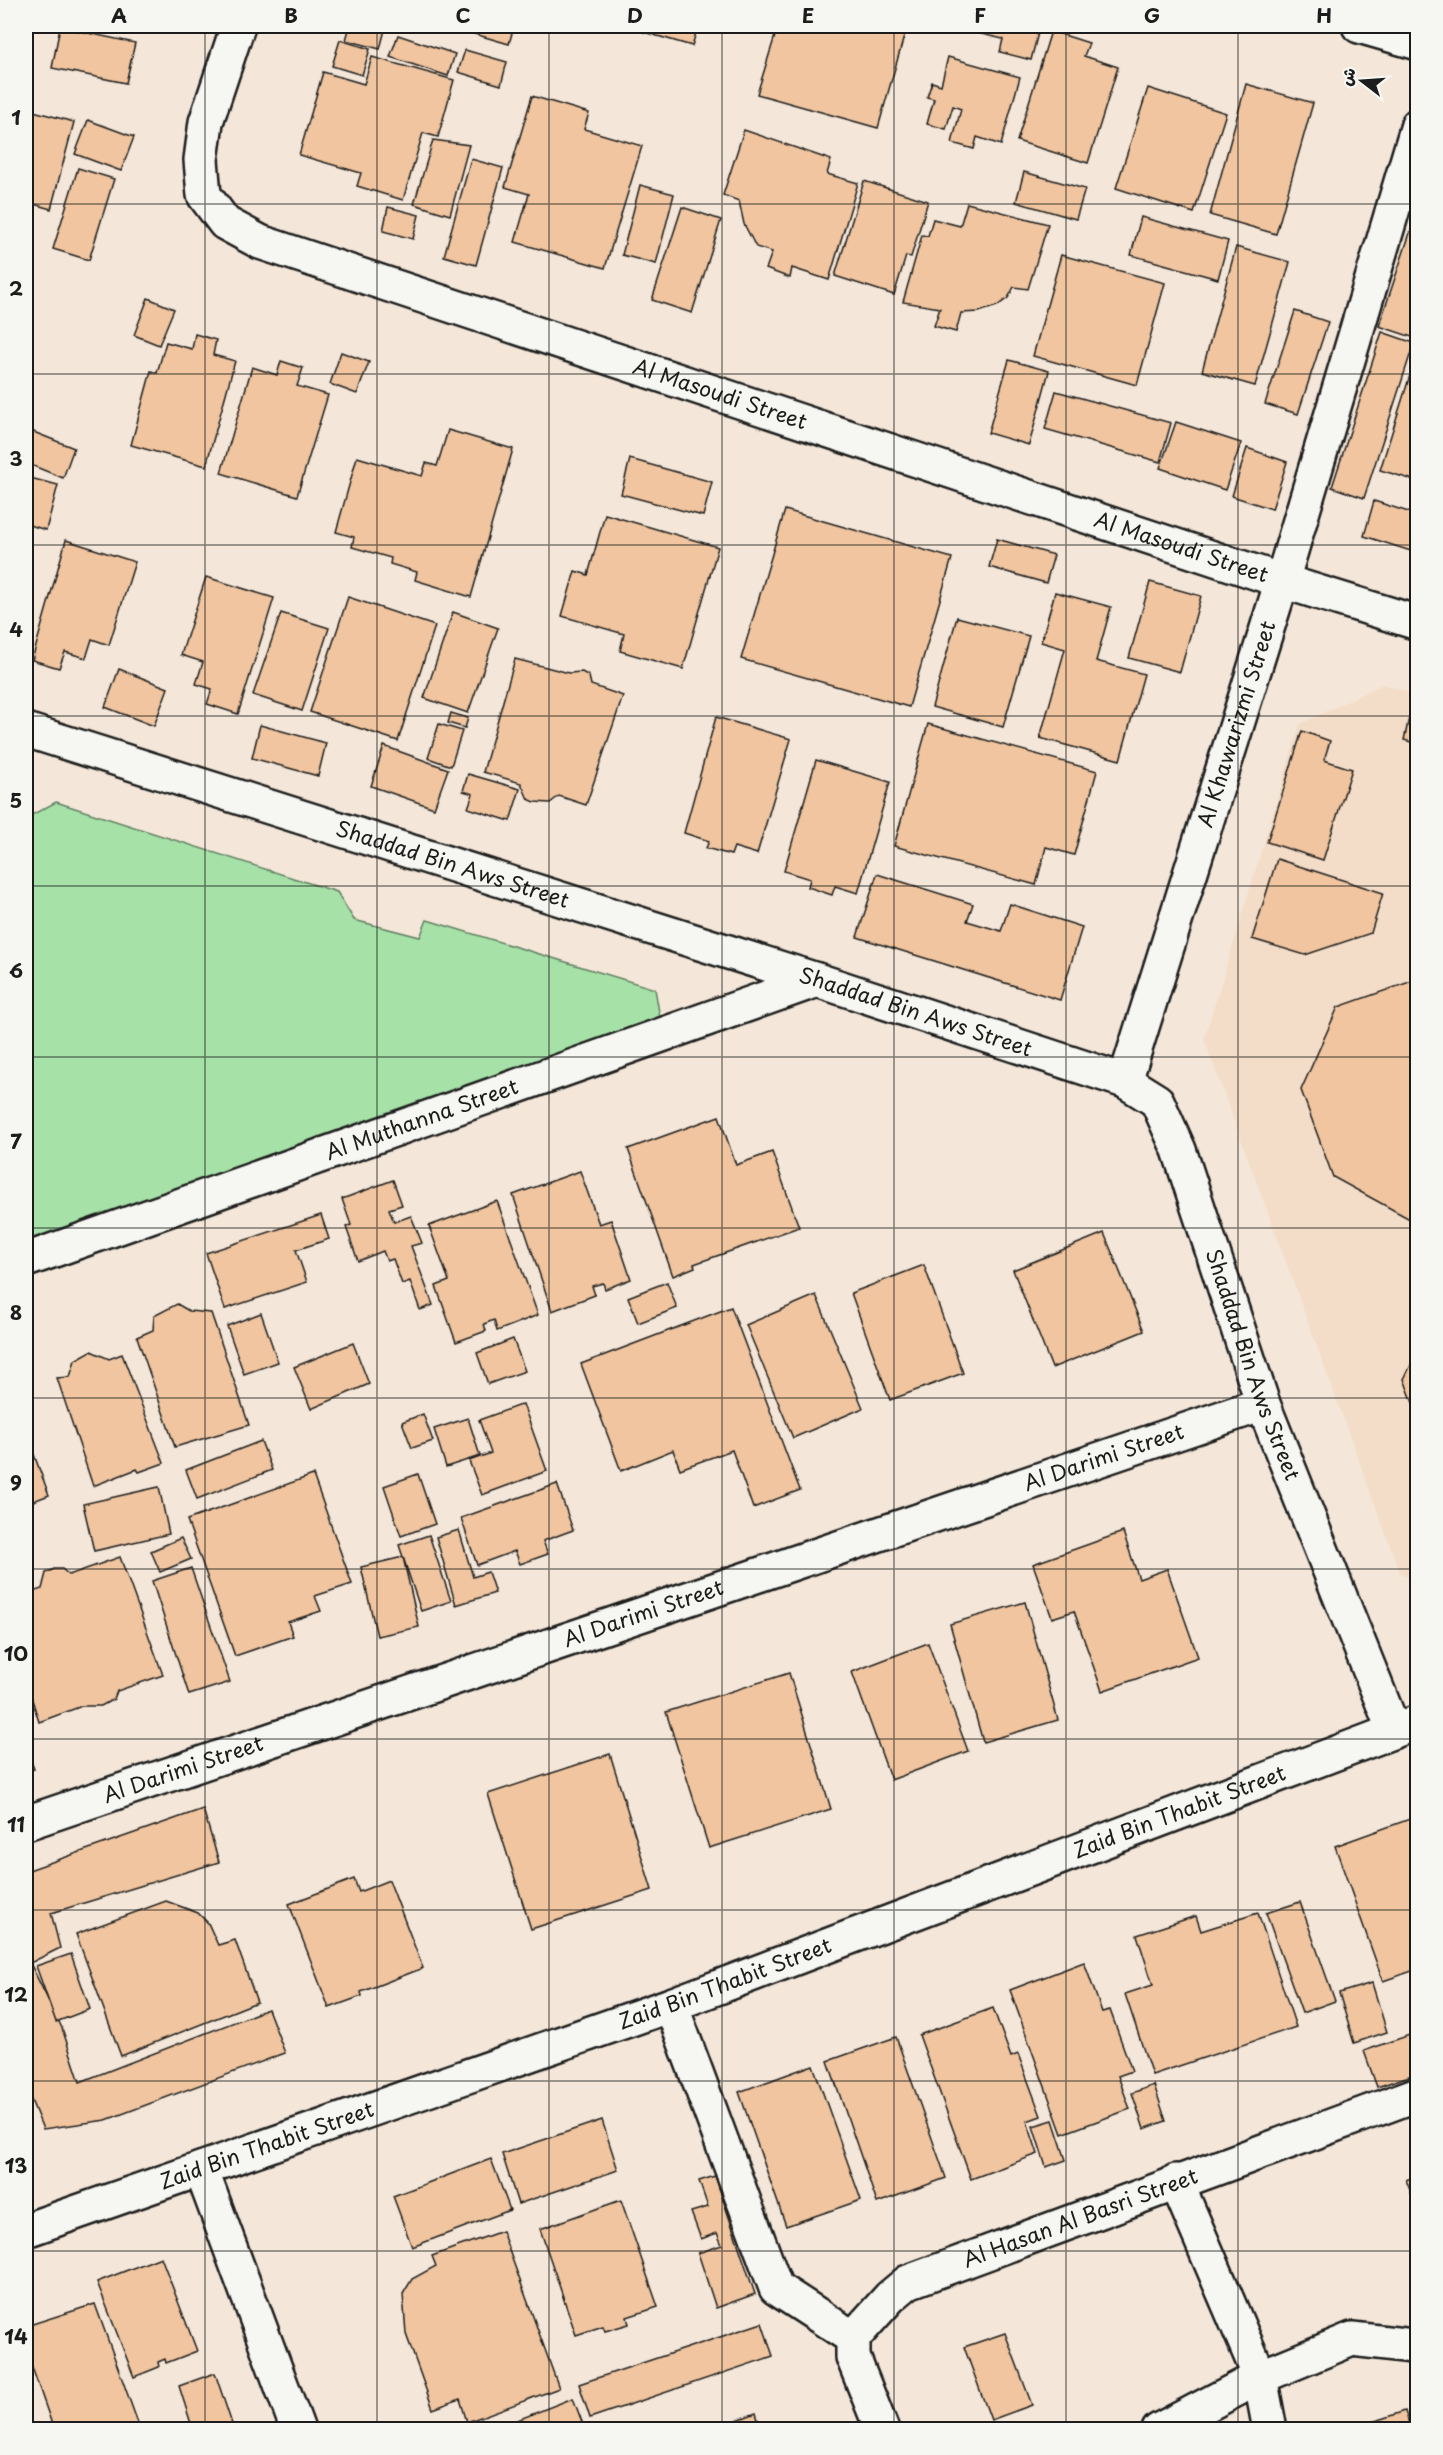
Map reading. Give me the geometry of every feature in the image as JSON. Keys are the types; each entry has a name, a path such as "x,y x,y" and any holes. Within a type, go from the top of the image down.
{"street":[{"name":"Al Masoudi Street","path":"238,26 206,122 201,160 204,195 225,223 260,242 1282,581 1418,623"},
{"path":"1359,26 1418,43"},
{"name":"Al Khawarizmi Street","path":"1125,1081 1282,581 1418,126"},
{"name":"Shaddad Bin Aws Street","path":"26,730 817,980 1125,1081 1157,1101 1179,1150 1263,1404 1406,1727"},
{"name":"Al Muthanna Street","path":"26,1260 817,980"},
{"name":"Al Darimi Street","path":"26,1823 1263,1404"},
{"name":"Zaid Bin Thabit Street","path":"26,2230 671,2005 1406,1727"},
{"path":"671,2005 776,2288 853,2338 853,2357 882,2430"},
{"name":"Al Hasan Al Basri Street","path":"853,2338 890,2297 908,2282 1176,2181 1418,2094"},
{"path":"201,2169 298,2430"},
{"path":"1176,2181 1260,2378 1270,2430"},
{"path":"1159,2430 1260,2378 1352,2339 1413,2346 1418,2350"}],"shaded area":[{"path":"1383,684 1417,695 1417,1582 1400,1573 1204,1039 1300,724"}],"green space":[{"path":"56,802 337,892 354,920 420,937 427,920 655,989 661,1023 26,1250 26,818"}],"building":[{"path":"350,26 386,26 380,49 346,40"},
{"path":"466,26 514,26 509,44 464,31"},
{"path":"623,26 698,26 692,46"},
{"path":"778,26 907,26 878,128 757,94"},
{"path":"965,26 1035,26 1034,28 1039,29 1031,60 1000,52 1003,39 964,30"},
{"path":"60,27 135,43 126,83 52,68"},
{"path":"1051,31 1089,43 1084,56 1118,67 1088,163 1017,141"},
{"path":"398,35 455,54 448,76 390,57"},
{"path":"340,40 370,49 362,75 332,66"},
{"path":"465,50 507,62 501,85 458,72"},
{"path":"372,57 454,80 438,137 423,133 403,200 357,186 361,173 299,155 323,72 364,84"},
{"path":"948,57 1020,77 1001,145 977,137 974,149 952,143 961,109 953,106 946,129 927,124 934,99 927,97 932,82 941,85"},
{"path":"1246,84 1313,103 1276,234 1210,215"},
{"path":"1148,88 1226,113 1194,213 1116,188"},
{"path":"532,96 589,113 584,129 642,146 605,268 515,242 529,194 505,187"},
{"path":"26,109 74,122 51,209 26,202"},
{"path":"88,120 134,137 121,171 75,154"},
{"path":"744,130 831,160 827,174 858,183 829,280 792,268 790,278 766,269 772,252 756,247 744,224 739,201 723,195"},
{"path":"433,140 469,145 450,215 414,204"},
{"path":"471,159 503,168 476,265 444,256"},
{"path":"78,168 114,179 89,260 53,249"},
{"path":"1024,172 1085,189 1076,219 1016,202"},
{"path":"864,181 928,201 911,257 906,256 894,295 835,276"},
{"path":"640,185 674,194 656,264 622,255"},
{"path":"967,203 1048,224 1028,289 1014,287 1008,298 997,306 979,312 961,313 956,332 934,326 940,308 903,302 922,235 928,236 933,219 960,226"},
{"path":"388,207 419,215 413,239 383,231"},
{"path":"682,207 721,220 692,313 652,300"},
{"path":"1418,209 1418,339 1379,326"},
{"path":"1141,217 1228,241 1218,279 1131,255"},
{"path":"1236,247 1290,262 1255,386 1202,371"},
{"path":"1061,255 1165,283 1137,385 1033,356"},
{"path":"148,298 174,309 159,345 134,335"},
{"path":"1295,311 1328,322 1298,414 1265,404"},
{"path":"1382,332 1414,343 1364,498 1332,487"},
{"path":"195,334 216,340 213,355 235,361 206,466 131,445 151,371 157,373 166,342 192,349"},
{"path":"1418,350 1418,492 1414,491 1417,481 1380,470"},
{"path":"341,352 369,362 357,394 330,384"},
{"path":"1009,360 1049,371 1029,445 988,433"},
{"path":"281,361 303,368 297,386 328,395 297,496 221,473 252,367 277,375"},
{"path":"1056,391 1171,423 1160,462 1045,429"},
{"path":"1176,422 1241,443 1225,490 1160,468"},
{"path":"26,429 74,448 63,478 26,463"},
{"path":"448,430 513,449 471,597 415,580 417,572 390,564 391,558 352,547 354,537 336,532 357,457 422,476 426,463 437,466"},
{"path":"1247,448 1287,462 1272,509 1232,496"},
{"path":"630,459 712,482 703,516 621,494"},
{"path":"26,477 58,485 46,530 26,524"},
{"path":"1374,501 1418,515 1417,553 1364,536"},
{"path":"785,510 952,558 909,707 741,659"},
{"path":"605,514 718,547 683,669 620,651 624,634 562,616 575,571 588,575"},
{"path":"997,539 1054,555 1046,583 989,567"},
{"path":"66,540 135,562 109,645 92,639 86,658 65,652 59,668 32,660"},
{"path":"206,577 274,598 238,714 207,704 212,689 196,684 203,662 181,655"},
{"path":"26,579 32,581 26,601"},
{"path":"1150,582 1201,596 1180,672 1129,658"},
{"path":"1055,592 1111,607 1096,661 1144,674 1120,760 1040,738 1065,649 1041,642"},
{"path":"348,597 435,626 398,741 310,712"},
{"path":"453,612 498,628 468,713 424,698"},
{"path":"281,613 329,628 302,711 253,695"},
{"path":"957,617 1029,636 1003,727 932,707"},
{"path":"515,659 569,673 582,672 589,676 591,685 623,696 586,805 559,796 550,803 535,802 528,799 521,783 483,772"},
{"path":"119,669 168,688 154,726 105,707"},
{"path":"1414,696 1418,697 1418,744 1404,740"},
{"path":"451,713 468,718 465,728 448,723"},
{"path":"716,717 791,739 757,854 734,847 731,855 706,848 709,841 684,833"},
{"path":"439,724 462,731 451,766 428,758"},
{"path":"928,724 1097,771 1074,855 1046,847 1036,885 894,846"},
{"path":"260,725 326,743 318,776 252,758"},
{"path":"1302,731 1330,741 1324,760 1352,769 1323,860 1267,842"},
{"path":"384,746 448,769 434,808 371,786"},
{"path":"816,760 890,782 858,893 835,886 832,895 808,887 810,879 784,871"},
{"path":"468,774 520,789 510,821 468,808 473,794 463,791"},
{"path":"1277,859 1383,893 1371,933 1305,955 1252,939"},
{"path":"877,874 973,904 967,921 1001,931 1010,904 1082,927 1060,1000 857,937"},
{"path":"1418,979 1417,1223 1333,1177 1301,1090 1338,1007"},
{"path":"719,1116 736,1165 772,1152 799,1227 694,1264 695,1267 673,1276 628,1149"},
{"path":"580,1171 599,1224 611,1220 631,1279 605,1289 603,1283 592,1286 595,1295 552,1311 513,1195"},
{"path":"393,1180 402,1205 389,1209 394,1222 411,1216 422,1243 411,1246 433,1305 420,1310 410,1281 402,1284 393,1259 387,1261 383,1251 358,1261 346,1227 351,1225 342,1199"},
{"path":"497,1201 538,1315 497,1331 494,1320 484,1324 486,1331 456,1342 436,1286 449,1281 429,1226"},
{"path":"321,1215 329,1239 296,1250 307,1282 225,1309 206,1253"},
{"path":"1104,1233 1144,1331 1052,1368 1013,1270"},
{"path":"924,1265 963,1373 890,1400 851,1293"},
{"path":"667,1282 677,1308 638,1323 628,1297"},
{"path":"816,1295 863,1408 793,1438 746,1325"},
{"path":"177,1304 189,1311 211,1313 249,1425 175,1447 137,1337 153,1330 154,1316"},
{"path":"731,1307 800,1490 753,1508 732,1450 680,1469 673,1450 621,1471 581,1364"},
{"path":"261,1313 278,1362 244,1374 227,1326"},
{"path":"513,1339 525,1371 488,1384 477,1353"},
{"path":"353,1343 369,1384 311,1409 294,1367"},
{"path":"91,1351 109,1359 122,1354 164,1463 139,1472 137,1469 93,1486 57,1378 70,1377 75,1360"},
{"path":"1418,1351 1418,1416 1404,1379"},
{"path":"28,1373 33,1387 26,1390 26,1374"},
{"path":"523,1404 547,1471 482,1495 469,1461 491,1453 479,1420"},
{"path":"423,1414 433,1441 412,1448 402,1422"},
{"path":"468,1418 480,1456 446,1467 434,1429"},
{"path":"26,1433 49,1495 26,1504"},
{"path":"261,1441 272,1470 197,1499 186,1470"},
{"path":"418,1474 435,1524 401,1536 384,1486"},
{"path":"313,1475 352,1584 315,1596 321,1611 288,1622 293,1636 235,1656 187,1520"},
{"path":"557,1484 573,1530 543,1541 548,1554 520,1564 515,1551 477,1565 461,1518"},
{"path":"159,1487 169,1534 94,1551 83,1504"},
{"path":"459,1530 473,1577 488,1572 495,1593 456,1605 436,1537"},
{"path":"1123,1532 1139,1579 1167,1569 1198,1657 1102,1691 1074,1611 1052,1618 1033,1564"},
{"path":"429,1535 451,1601 421,1611 399,1545"},
{"path":"181,1538 191,1559 160,1572 151,1551"},
{"path":"120,1557 163,1675 117,1691 114,1699 101,1706 82,1706 39,1722 26,1680 26,1594 42,1589 46,1573 54,1569 62,1569 69,1575"},
{"path":"403,1557 419,1627 377,1636 361,1567"},
{"path":"191,1568 230,1682 189,1695 152,1581"},
{"path":"1025,1602 1058,1720 983,1742 950,1624"},
{"path":"928,1643 968,1751 891,1780 852,1672"},
{"path":"789,1673 831,1809 709,1848 666,1712"},
{"path":"26,1748 34,1769 26,1772"},
{"path":"610,1754 652,1890 531,1929 488,1794"},
{"path":"203,1809 219,1862 51,1913 60,1948 30,1963 62,2028 80,2082 268,2009 285,2053 106,2120 43,2129 26,2088 26,1871"},
{"path":"1418,1816 1418,1969 1383,1981 1335,1846"},
{"path":"354,1879 359,1892 389,1880 423,1968 361,1992 362,1996 329,2008 289,1904"},
{"path":"166,1901 198,1913 208,1923 218,1945 235,1940 257,2002 121,2056 76,1934"},
{"path":"1300,1902 1335,2001 1302,2013 1266,1913"},
{"path":"1258,1913 1296,2027 1152,2075 1125,1994 1153,1985 1137,1935 1196,1916 1201,1931"},
{"path":"71,1954 90,2009 56,2022 36,1966"},
{"path":"1084,1962 1102,2012 1110,2010 1132,2071 1118,2076 1130,2109 1062,2134 1010,1990"},
{"path":"1372,1983 1387,2032 1354,2043 1339,1993"},
{"path":"993,2008 1011,2057 1018,2054 1041,2116 1027,2121 1038,2154 971,2179 919,2035"},
{"path":"1418,2032 1418,2073 1377,2087 1364,2051"},
{"path":"896,2037 946,2178 877,2203 828,2061"},
{"path":"813,2065 861,2200 786,2226 739,2092"},
{"path":"1154,2085 1166,2121 1144,2129 1132,2093"},
{"path":"602,2120 618,2170 518,2204 502,2154"},
{"path":"1053,2120 1066,2160 1046,2167 1033,2126"},
{"path":"491,2159 510,2210 412,2247 393,2196"},
{"path":"1418,2175 1418,2211 1406,2180"},
{"path":"715,2176 755,2294 716,2308 698,2253 722,2245 717,2233 701,2239 691,2212 708,2207 699,2181"},
{"path":"621,2200 658,2307 627,2317 629,2324 605,2331 603,2326 576,2335 540,2229"},
{"path":"502,2231 559,2388 467,2422 460,2399 433,2409 406,2334 403,2294 412,2279 436,2266 432,2256"},
{"path":"161,2257 197,2351 166,2363 165,2359 158,2362 159,2367 134,2377 97,2282"},
{"path":"95,2304 138,2423 136,2430 54,2430 26,2350 26,2326"},
{"path":"762,2323 773,2356 590,2418 579,2384"},
{"path":"1005,2333 1032,2405 991,2420 964,2347"},
{"path":"215,2373 234,2430 193,2430 179,2386"},
{"path":"573,2398 585,2430 492,2430"},
{"path":"1405,2411 1411,2430 1348,2430"},
{"path":"756,2413 761,2430 710,2430"}]}
